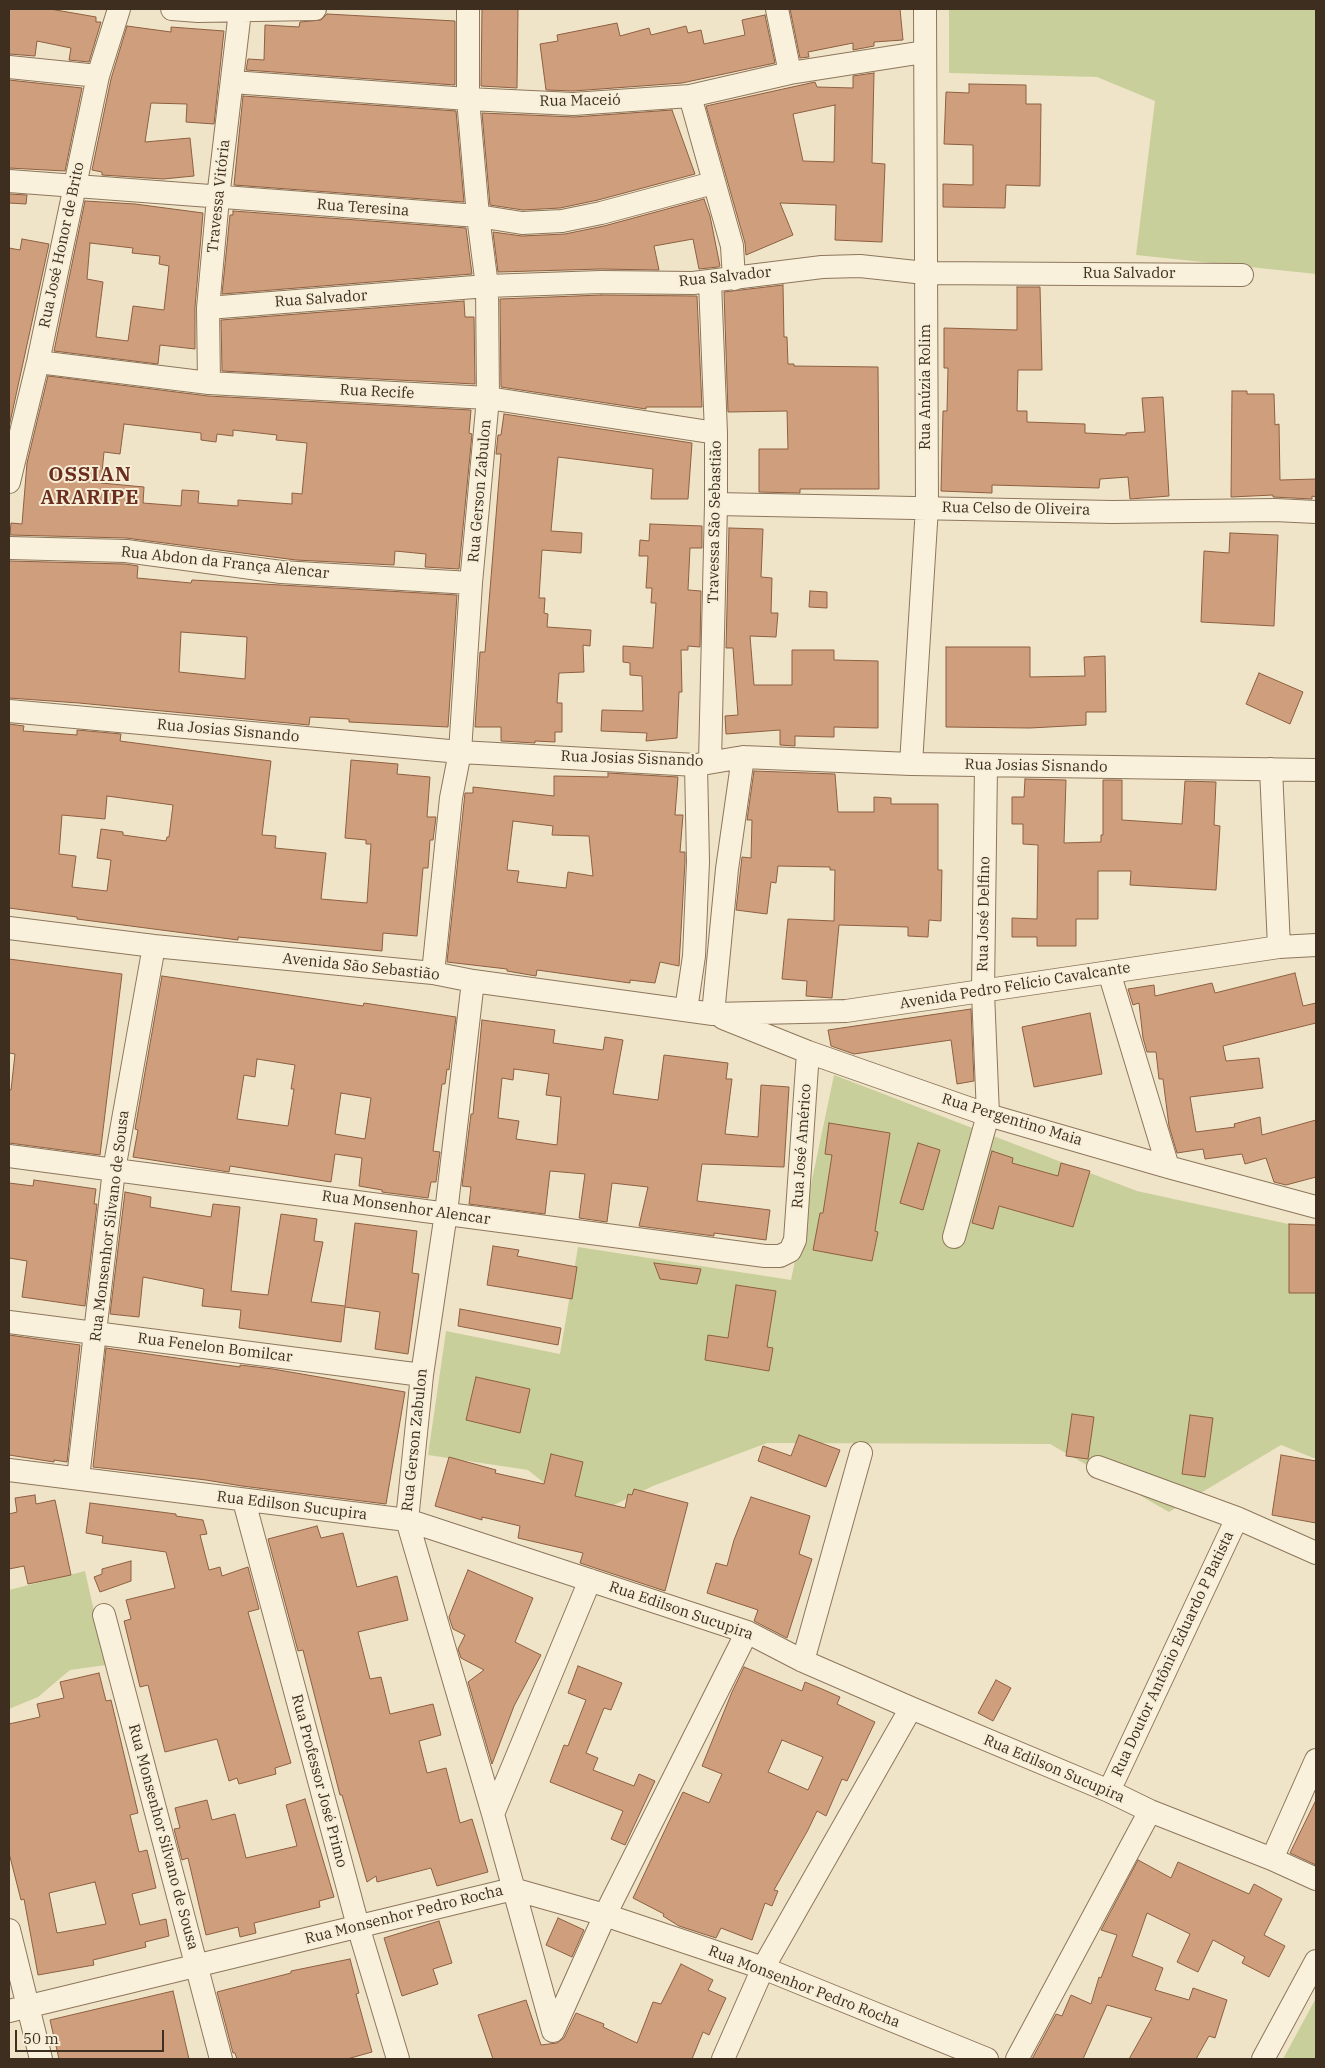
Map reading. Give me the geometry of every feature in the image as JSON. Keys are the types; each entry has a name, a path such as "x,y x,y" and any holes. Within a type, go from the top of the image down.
{"street":[{"name":"Rua José Honor de Brito","path":"9,482 14,434 38,362 73,187 98,76 118,9"},
{"path":"172,9 240,11 315,9"},
{"name":"Rua Gerson Zabulon","path":"433,973 450,798 460,752 488,398 487,286 478,216 468,99 468,9"},
{"path":"777,9 790,73"},
{"name":"Rua Anúzia Rolim","path":"911,764 927,507 925,9"},
{"name":"Travessa Vitória","path":"209,383 208,308 218,198 240,11"},
{"name":"Rua Maceió","path":"232,82 468,99 573,104 690,96 790,73 924,52"},
{"path":"9,67 98,76"},
{"path":"690,96 732,246 734,279"},
{"name":"Rua Teresina","path":"9,181 478,216 522,223 562,221 601,213 713,183"},
{"name":"Rua Salvador","path":"208,308 487,286 710,282 822,267 860,266 925,273 1242,275"},
{"name":"Travessa São Sebastião","path":"686,1010 694,956 716,504 716,433 710,282"},
{"name":"Rua Recife","path":"38,362 209,383 488,398 716,433"},
{"name":"Rua Celso de Oliveira","path":"716,504 1112,512 1275,510 1316,512"},
{"name":"Rua Abdon da França Alencar","path":"9,548 126,551 281,572 472,582"},
{"name":"Rua Josias Sisnando","path":"9,711 460,752 703,763 743,757 986,766 1316,770"},
{"path":"713,1014 727,869 743,757"},
{"name":"Rua José Delfino","path":"954,1237 988,1114 983,992 986,766"},
{"path":"1271,769 1279,947"},
{"name":"Avenida São Sebastião","path":"9,928 154,946 433,973 473,981 713,1014"},
{"name":"Avenida Pedro Felício Cavalcante","path":"713,1014 846,1011 1279,947 1316,945"},
{"name":"Rua Monsenhor Silvano de Sousa","path":"78,1478 114,1170 154,946"},
{"path":"1109,972 1168,1167"},
{"name":"Rua Gerson Zabulon","path":"473,981 446,1213 422,1374 407,1520 493,1814 553,2032 605,1915"},
{"name":"Rua Pergentino Maia","path":"713,1014 808,1052 988,1114 1168,1167 1316,1207"},
{"name":"Rua José Américo","path":"795,1240 808,1052"},
{"name":"Rua Monsenhor Alencar","path":"9,1156 766,1256 780,1256 790,1251 795,1240"},
{"name":"Rua Fenelon Bomilcar","path":"9,1322 422,1374"},
{"path":"803,1661 861,1453"},
{"path":"1098,1467 1237,1518 1316,1553"},
{"name":"Rua Edilson Sucupira","path":"9,1470 407,1520 747,1632 803,1661 911,1708 1109,1791 1150,1811 1272,1859 1316,1879"},
{"name":"Rua Professor José Primo","path":"244,1501 358,1926 398,2059"},
{"name":"Rua Doutor Antônio Eduardo P Batista","path":"1109,1791 1237,1518"},
{"path":"493,1814 590,1580"},
{"name":"Rua Monsenhor Silvano de Sousa","path":"104,1615 221,2059"},
{"path":"605,1915 747,1632"},
{"path":"723,2059 763,1968 911,1708"},
{"path":"1272,1859 1316,1760"},
{"path":"1018,2059 1150,1811"},
{"name":"Rua Monsenhor Pedro Rocha","path":"19,2008 513,1888 605,1915 763,1968 987,2059"},
{"path":"9,1930 19,2008 41,2059"},
{"path":"1263,2059 1316,1961"}],"green space":[{"path":"949,9 1316,9 1316,274 1136,255 1155,101 1097,77 949,73"},
{"path":"834,1075 1137,1191 1316,1230 1316,1459 1281,1445 1169,1512 1050,1444 767,1443 653,1486 587,1518 528,1470 428,1455 446,1331 560,1354 578,1247 791,1280"},
{"path":"85,1571 106,1665 70,1670 38,1697 9,1709 9,1590"},
{"path":"1316,1998 1316,2059 1283,2059"}],"building":[{"path":"9,9 50,9 96,17 96,22 101,22 89,62 69,60 71,48 37,41 35,56 9,54"},
{"path":"482,9 518,9 517,88 481,86"},
{"path":"790,9 900,9 903,40 874,42 874,46 853,50 853,43 808,52 809,57 800,58"},
{"path":"327,14 455,21 455,85 246,70 248,59 264,60 265,25 299,27 300,22 321,20"},
{"path":"765,15 775,63 682,83 573,91 546,90 540,44 558,41 557,35 617,23 620,36 649,28 651,35 686,26 688,33 701,30 704,44 745,35 742,20"},
{"path":"127,26 171,32 171,27 224,31 214,124 186,122 187,104 151,103 145,142 190,138 194,176 163,179 102,175 102,172 92,170 111,79"},
{"path":"874,73 872,163 885,164 882,242 835,240 836,205 780,203 793,235 746,255 745,243 706,106 815,82 817,87 853,88 853,76","holes":["835,105 834,162 803,161 793,114"]},
{"path":"9,80 82,88 65,171 9,168"},
{"path":"969,84 1026,85 1026,104 1041,104 1040,186 1006,185 1005,208 943,207 943,184 973,185 973,145 944,144 946,92 969,93"},
{"path":"243,96 456,111 464,202 234,185"},
{"path":"672,110 695,174 598,200 560,208 523,210 490,205 482,113 574,117"},
{"path":"9,194 27,195 26,204 9,203"},
{"path":"704,199 710,216 720,266 718,267 699,269 693,239 654,246 659,270 601,269 498,272 493,232 522,236 565,234 604,226"},
{"path":"85,201 135,204 203,213 195,307 195,349 160,345 158,364 54,351","holes":["90,243 133,248 132,253 160,256 159,264 169,266 164,310 133,306 128,341 96,337 103,282 87,279"]},
{"path":"233,211 466,228 472,274 222,294 230,215 233,215"},
{"path":"22,239 49,244 9,427 9,248 20,250"},
{"path":"783,285 784,337 787,337 788,364 794,364 794,366 878,367 879,489 800,489 800,493 759,492 759,449 788,449 787,411 728,412 724,292"},
{"path":"1017,287 1040,287 1042,370 1018,370 1017,411 1027,411 1027,422 1085,424 1085,433 1126,435 1126,433 1145,432 1142,398 1163,397 1169,496 1130,499 1128,477 1100,479 1099,488 992,485 992,493 941,491 943,411 947,411 948,368 944,368 944,328 1017,330"},
{"path":"601,295 697,296 702,407 646,407 646,409 501,387 500,299"},
{"path":"464,301 465,317 474,317 475,384 222,371 221,320"},
{"path":"48,376 208,396 471,410 469,433 472,434 459,569 425,567 426,554 395,551 394,565 296,560 126,538 10,535 11,523 22,524 27,463","holes":["124,424 201,433 201,440 216,442 217,434 233,436 233,430 277,435 276,440 307,443 302,494 292,493 292,504 238,500 238,506 198,503 199,491 182,490 181,506 143,503 144,487 101,483 104,452 120,454"]},
{"path":"1232,391 1247,391 1247,394 1274,394 1275,425 1279,424 1280,480 1316,479 1316,497 1312,496 1312,499 1273,497 1273,495 1231,497"},
{"path":"504,414 692,443 688,499 651,499 653,469 558,457 551,531 582,533 581,553 542,550 539,598 545,598 544,613 548,614 547,627 591,630 590,646 583,645 584,672 559,673 557,703 562,703 562,732 555,732 555,742 501,741 501,727 475,727 480,652 485,652 501,454 496,454 498,435 501,435"},
{"path":"650,524 702,526 702,548 690,548 688,590 701,591 700,647 688,646 688,650 681,650 682,692 679,692 677,738 646,741 647,733 601,731 602,710 643,711 642,676 630,675 630,663 623,662 623,646 653,648 656,603 651,603 652,588 646,588 648,556 639,556 640,540 649,541"},
{"path":"729,528 763,529 761,577 772,578 771,613 778,613 776,637 750,636 754,685 792,685 792,650 834,650 834,660 878,661 878,728 834,727 834,737 795,736 795,746 780,745 780,730 726,734 725,716 738,715 733,648 726,648"},
{"path":"1230,533 1278,535 1274,626 1201,622 1204,551 1229,553"},
{"path":"9,561 125,564 138,566 137,578 191,583 192,580 457,595 448,727 349,722 349,719 310,717 309,725 9,698","holes":["181,632 247,637 245,679 179,672"]},
{"path":"810,591 827,592 827,608 809,607"},
{"path":"946,647 1030,647 1030,677 1085,676 1084,657 1105,656 1106,712 1086,712 1086,725 1030,728 946,727"},
{"path":"1259,673 1303,692 1290,724 1246,704"},
{"path":"9,724 24,726 23,731 77,735 77,730 121,734 120,741 271,761 262,835 276,836 275,848 326,853 321,899 367,903 371,844 366,844 366,840 345,838 351,760 398,764 397,774 430,777 427,817 436,817 433,840 430,840 428,868 423,868 417,936 383,933 382,951 238,937 238,940 9,908","holes":["107,796 173,805 169,837 167,837 166,841 123,835 123,832 101,829 97,858 111,860 107,891 72,887 76,856 59,854 62,815 105,819"]},
{"path":"754,771 835,774 838,812 874,812 874,797 891,798 891,804 938,804 938,870 942,870 941,921 929,920 928,937 908,936 908,927 839,925 832,998 806,996 807,981 782,979 788,919 834,921 835,870 830,870 830,867 778,866 776,883 771,882 767,914 736,910 742,857 751,858 752,820 747,820"},
{"path":"608,773 678,777 675,815 683,815 680,852 685,852 679,966 660,962 655,983 630,980 630,983 537,970 536,976 507,971 507,969 447,962 465,793 473,793 473,787 554,796 554,776 608,777","holes":["513,821 553,826 552,835 589,836 593,876 568,872 566,888 517,882 519,871 507,870"]},
{"path":"1025,779 1066,780 1064,843 1101,842 1101,835 1103,835 1103,780 1122,780 1122,820 1182,824 1185,781 1216,782 1214,825 1220,826 1216,890 1130,885 1131,871 1098,871 1098,919 1076,919 1076,946 1037,946 1037,937 1012,937 1012,918 1037,919 1038,845 1023,844 1023,824 1012,824 1012,797 1024,797"},
{"path":"9,959 122,974 100,1155 9,1143 9,1089 11,1090 15,1054 9,1053"},
{"path":"1295,973 1303,1006 1316,1003 1316,1023 1223,1046 1226,1061 1259,1058 1263,1088 1190,1097 1196,1132 1235,1127 1234,1124 1260,1117 1262,1135 1316,1120 1316,1177 1286,1185 1274,1182 1266,1158 1245,1164 1242,1154 1205,1159 1203,1149 1177,1153 1169,1126 1163,1079 1159,1079 1156,1052 1147,1052 1143,1038 1139,1003 1133,1005 1128,989 1154,985 1155,996 1212,983 1215,993"},
{"path":"162,976 363,1006 364,1003 456,1017 449,1070 447,1069 445,1084 442,1084 433,1151 440,1152 436,1182 431,1182 428,1198 382,1192 382,1190 359,1186 362,1158 335,1154 331,1182 230,1166 229,1172 133,1157 138,1130 135,1129","holes":["257,1059 295,1065 291,1089 294,1089 288,1126 237,1119 244,1075 255,1077","341,1093 371,1098 365,1139 335,1134"]},
{"path":"971,1009 974,1081 957,1084 951,1040 854,1054 831,1046 828,1030"},
{"path":"1090,1013 1102,1074 1034,1087 1022,1027"},
{"path":"482,1020 555,1030 553,1043 603,1050 605,1037 623,1040 613,1094 658,1100 664,1055 728,1063 726,1079 732,1079 725,1134 758,1137 761,1085 789,1087 784,1167 702,1164 697,1201 770,1210 766,1240 714,1233 714,1236 639,1226 648,1187 612,1183 607,1222 579,1218 585,1174 550,1171 545,1214 469,1204 471,1187 462,1186 471,1114 473,1114","holes":["514,1069 549,1074 546,1095 561,1097 557,1145 516,1139 519,1121 498,1118 502,1078 513,1080"]},
{"path":"829,1123 890,1133 875,1231 878,1232 872,1261 813,1250 820,1213 823,1213 832,1155 825,1154"},
{"path":"918,1143 940,1150 923,1210 900,1203"},
{"path":"992,1151 1013,1158 1012,1163 1058,1176 1061,1163 1090,1171 1073,1227 999,1206 993,1229 972,1223"},
{"path":"34,1180 96,1189 94,1204 97,1204 85,1306 22,1297 27,1261 9,1258 9,1183 33,1186"},
{"path":"125,1192 151,1197 150,1207 211,1217 213,1204 240,1207 231,1291 268,1295 281,1214 317,1219 314,1241 323,1242 311,1302 345,1306 355,1223 417,1231 412,1273 419,1274 408,1354 375,1349 380,1312 345,1307 341,1342 239,1328 241,1310 202,1306 204,1289 143,1277 139,1317 110,1314"},
{"path":"1289,1224 1316,1225 1316,1293 1289,1293"},
{"path":"493,1246 519,1250 517,1256 577,1267 572,1299 487,1285"},
{"path":"654,1263 701,1269 697,1284 660,1279"},
{"path":"736,1285 776,1291 767,1347 773,1348 769,1371 705,1360 708,1335 728,1338"},
{"path":"460,1309 561,1328 558,1345 458,1326"},
{"path":"9,1335 80,1345 67,1462 54,1460 54,1462 9,1455"},
{"path":"106,1348 240,1367 240,1365 273,1369 405,1392 386,1504 93,1467"},
{"path":"476,1377 530,1389 520,1433 466,1420"},
{"path":"1072,1414 1094,1417 1088,1459 1066,1456"},
{"path":"1190,1415 1213,1418 1205,1477 1182,1474"},
{"path":"799,1435 840,1450 826,1487 758,1461 763,1446 791,1456"},
{"path":"551,1454 583,1462 575,1496 625,1508 628,1494 632,1495 634,1489 688,1503 665,1591 580,1563 583,1553 518,1538 520,1526 482,1517 482,1520 435,1506 449,1457 496,1470 495,1473 544,1484"},
{"path":"1281,1455 1316,1461 1316,1523 1272,1515"},
{"path":"35,1495 36,1504 55,1500 71,1575 28,1584 24,1566 9,1569 9,1514 17,1512 15,1498"},
{"path":"751,1497 810,1516 799,1554 812,1559 787,1638 754,1621 758,1610 707,1593 716,1563 727,1566 734,1540"},
{"path":"90,1503 176,1514 176,1516 203,1520 207,1534 200,1535 209,1570 220,1567 222,1576 248,1567 259,1609 248,1612 291,1763 275,1768 276,1774 239,1784 237,1778 229,1781 217,1739 165,1752 148,1685 140,1687 124,1621 131,1619 126,1600 175,1588 166,1552 102,1543 103,1536 86,1533"},
{"path":"317,1526 321,1538 343,1533 357,1587 397,1576 408,1620 358,1632 370,1679 381,1677 390,1714 433,1704 441,1735 419,1741 427,1773 446,1768 460,1823 472,1819 488,1872 437,1886 431,1868 377,1882 376,1876 367,1882 342,1795 340,1795 303,1650 298,1651 268,1539"},
{"path":"131,1561 131,1581 100,1592 94,1577 102,1574 102,1569"},
{"path":"468,1570 533,1598 515,1642 541,1655 514,1706 492,1764 468,1682 484,1670 461,1658 458,1649 465,1635 453,1629 449,1617"},
{"path":"578,1666 622,1683 611,1710 604,1708 586,1753 598,1758 593,1770 634,1786 639,1774 655,1781 625,1845 611,1839 623,1811 550,1782 564,1745 568,1746 586,1700 568,1693"},
{"path":"744,1667 802,1691 805,1682 822,1689 840,1697 837,1704 875,1722 847,1781 842,1779 826,1816 817,1811 774,1890 778,1891 772,1906 765,1903 752,1940 721,1928 716,1938 679,1926 663,1916 664,1914 633,1898 683,1792 709,1803 722,1774 702,1766","holes":["782,1740 823,1757 808,1790 768,1772"]},
{"path":"99,1673 106,1701 111,1700 138,1813 130,1815 139,1852 147,1850 156,1888 132,1894 140,1925 166,1919 169,1936 145,1942 146,1947 93,1960 94,1965 38,1975 24,1899 21,1900 9,1853 9,1724 40,1717 37,1704 64,1698 60,1682","holes":["95,1882 106,1924 57,1933 49,1893"]},
{"path":"996,1680 1011,1688 993,1721 978,1713"},
{"path":"305,1799 334,1897 319,1901 320,1907 254,1923 256,1933 240,1937 238,1927 206,1935 188,1858 182,1860 174,1829 180,1828 175,1808 207,1800 212,1820 235,1814 246,1858 297,1846 286,1805"},
{"path":"1316,1800 1316,1865 1290,1853"},
{"path":"1138,1860 1171,1878 1178,1862 1249,1894 1254,1884 1282,1899 1264,1935 1285,1946 1269,1977 1242,1963 1245,1957 1213,1940 1198,1972 1177,1962 1190,1934 1147,1913 1132,1956 1163,1968 1155,1990 1189,2000 1193,1988 1227,2000 1215,2038 1209,2036 1196,2059 1129,2059 1152,2018 1107,2005 1083,2059 1032,2059 1056,2014 1062,2016 1071,1995 1091,2004 1099,1977 1101,1978 1117,1935 1101,1930"},
{"path":"558,1918 584,1930 572,1957 546,1945"},
{"path":"439,1921 452,1963 433,1969 438,1984 402,1996 384,1938"},
{"path":"350,1959 359,1993 356,1994 372,2052 347,2059 237,2059 235,2053 233,2053 217,1992 291,1973 291,1971"},
{"path":"681,1964 713,1980 708,1990 726,1998 709,2035 703,2032 692,2059 493,2059 478,2015 526,2000 541,2045 557,2043 564,2038 576,2013 604,2024 603,2027 637,2043 653,2002 661,2004"},
{"path":"173,1991 189,2059 59,2059 50,2020"}],"district":[{"name":"OSSIAN ARARIPE","path":"90,486"}]}
